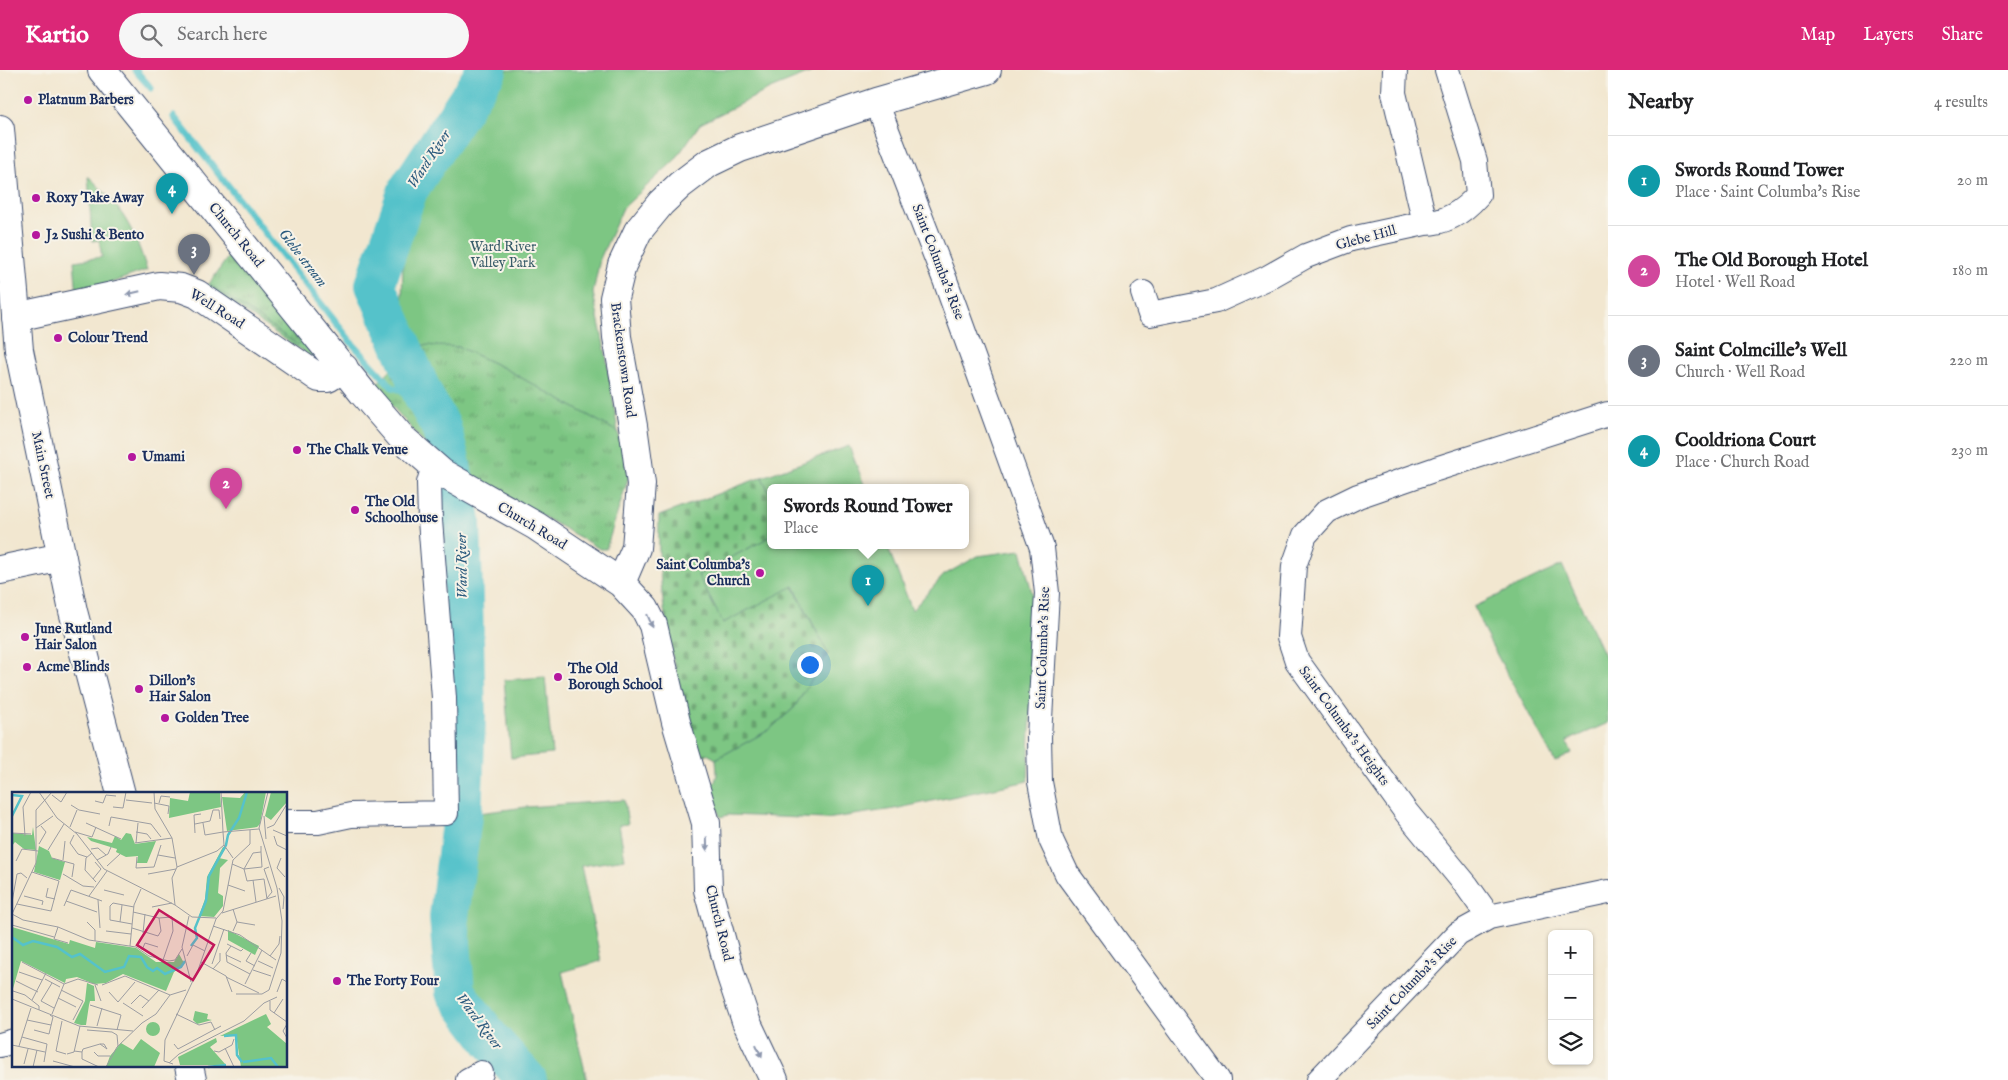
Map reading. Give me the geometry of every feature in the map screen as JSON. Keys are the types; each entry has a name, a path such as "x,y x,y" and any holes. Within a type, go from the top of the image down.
{"street":[{"name":"Church Road","path":"102,70 396,431 438,469 474,492 536,526 620,583 645,609 653,625 676,722 706,822 708,890 746,1021 774,1080"},
{"name":"Brackenstown Road","path":"620,583 636,548 641,484 617,337 614,298 622,265 638,231 661,202 709,163 740,148 876,102 987,70"},
{"path":"1395,70 1394,92 1426,223"},
{"name":"Glebe Hill","path":"1143,293 1150,314 1216,301 1267,278 1306,256 1342,242 1426,223 1436,223 1465,210 1478,194 1475,161 1447,70"},
{"name":"Saint Columba's Rise","path":"876,102 946,280 1042,548 1048,593 1039,737 1040,782 1051,840 1067,874 1218,1080"},
{"name":"Main Street","path":"0,130 19,350 73,611 120,792"},
{"name":"Well Road","path":"16,317 159,286 180,288 197,294 319,378 328,378 344,368"},
{"name":"Saint Columba's Heights","path":"1489,917 1468,886 1406,812 1297,661 1289,637 1294,566 1305,535 1328,511 1358,496 1608,414"},
{"path":"288,822 318,822 351,815 446,813 444,698 430,520 429,483 438,469"},
{"path":"0,570 62,557"},
{"name":"Saint Columba's Rise","path":"1319,1080 1458,934 1489,917 1608,892"}],"green space":[{"name":"Ward River Valley Park","path":"469,70 817,70 770,89 700,124 675,160 623,208 600,259 593,293 606,355 618,432 504,368 459,347 422,345 402,303 403,257 414,217 467,125 460,82"},
{"path":"88,176 110,198 125,218 137,241 147,270 77,295 74,261 102,257 99,240 92,241"},
{"path":"229,254 316,358 315,360 207,286 209,284 298,345 300,343 228,257"},
{"path":"228,257 301,343 298,345 209,284"},
{"path":"422,345 459,347 504,368 618,432 629,476 606,549 600,549 525,506 480,483 429,449 375,386 394,366"},
{"path":"849,446 864,484 767,484 767,488 762,477"},
{"path":"762,477 767,488 767,539 698,575 723,623 793,586 828,654 794,708 769,730 716,759 707,754 701,757 675,669 660,577 659,516"},
{"path":"767,539 767,549 889,549 912,610 944,575 978,556 1021,550 1035,604 1028,781 894,809 826,819 728,815 720,817 709,784 715,782 717,774 716,759 769,730 794,708 828,654 794,586 723,623 698,575"},
{"path":"1562,565 1608,664 1608,723 1567,741 1572,753 1555,762 1485,633 1474,607"},
{"path":"545,677 552,754 511,758 504,680"},
{"path":"624,800 628,824 619,825 625,859 581,866 601,961 562,972 587,1080 537,1080 487,1023 475,1003 467,981 462,958 460,934 462,885 471,814 526,807"}],"waterway":[{"name":"Glebe stream","path":"135,70 151,88"},
{"name":"Ward River","path":"487,70 408,190 375,285 424,397 441,427 450,460 461,521 466,717 462,816 449,917 455,992 491,1040 527,1080"},
{"name":"Glebe stream","path":"174,117 351,342 392,387 424,397"}],"place":[{"name":"Platnum Barbers","path":"28,100"},
{"name":"Roxy Take Away","path":"36,198"},
{"name":"Cooldriona Court","path":"172,214"},
{"name":"J2 Sushi & Bento","path":"36,235"},
{"name":"Saint Colmcille's Well","path":"194,275"},
{"name":"Colour Trend","path":"58,338"},
{"name":"The Chalk Venue","path":"297,450"},
{"name":"Umami","path":"132,457"},
{"name":"The Old Borough Hotel","path":"226,509"},
{"name":"The Old Schoolhouse","path":"355,510"},
{"name":"Saint Columba's Church","path":"760,573"},
{"name":"Swords Round Tower","path":"868,606"},
{"name":"June Rutland Hair Salon","path":"25,637"},
{"name":"Acme Blinds","path":"27,667"},
{"name":"The Old Borough School","path":"558,677"},
{"name":"Dillon's Hair Salon","path":"139,689"},
{"name":"Golden Tree","path":"165,718"},
{"name":"The Forty Four","path":"337,981"}]}
